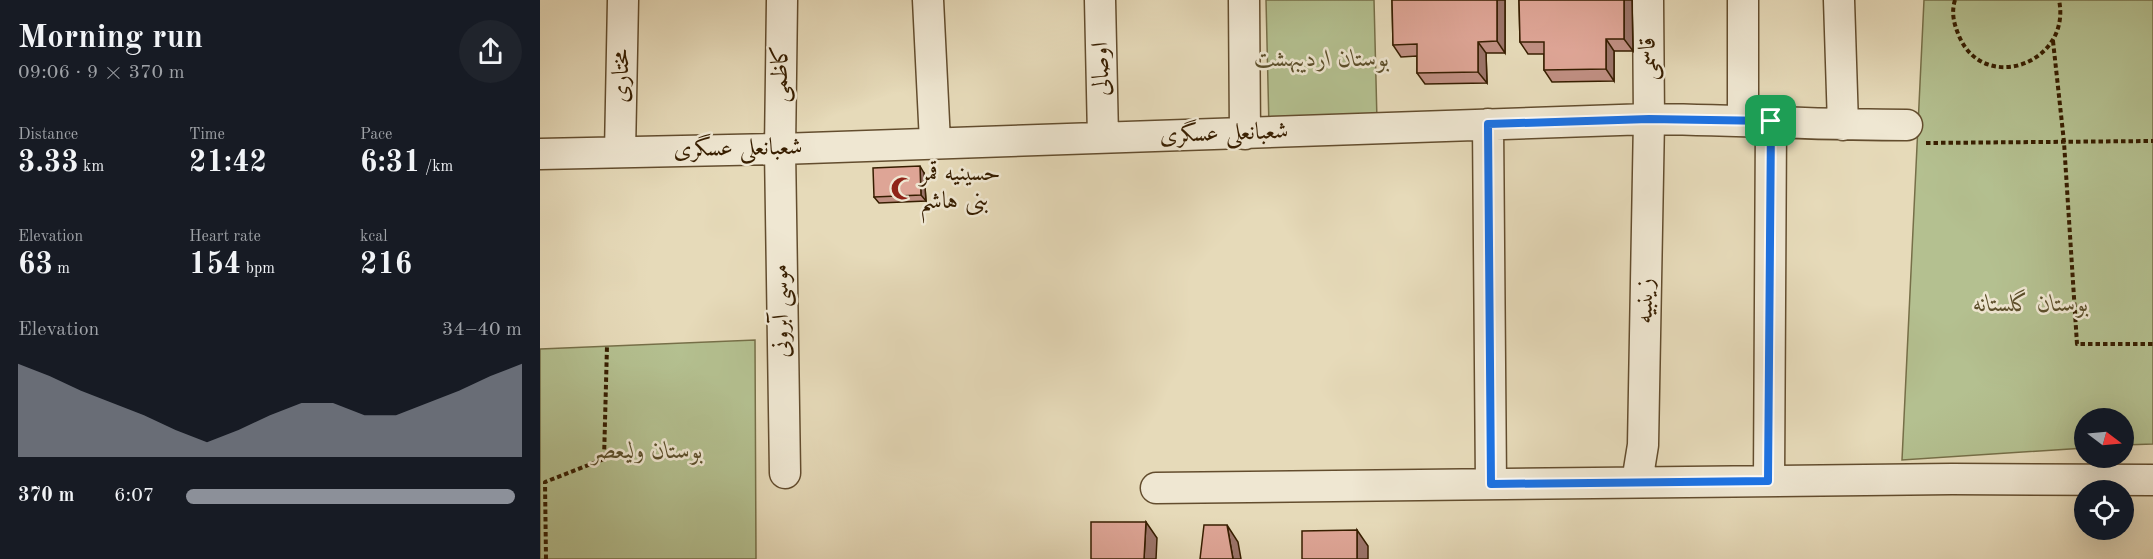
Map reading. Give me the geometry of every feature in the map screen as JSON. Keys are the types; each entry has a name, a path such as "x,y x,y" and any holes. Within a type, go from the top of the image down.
{"street":[{"name":"مختاری","path":"620,152 623,0"},
{"name":"کاظمی","path":"780,149 783,0"},
{"path":"928,0 935,142"},
{"name":"اوصالی","path":"1100,0 1103,137"},
{"path":"1244,0 1245,134"},
{"name":"قاسمی","path":"1648,0 1649,119"},
{"path":"1743,0 1757,121 1768,481"},
{"path":"1839,0 1843,125"},
{"name":"شعبانعلی عسگری","path":"540,153 780,149 1649,119 1843,125 1907,124"},
{"name":"زینبیه","path":"1637,483 1643,445 1649,119"},
{"path":"1488,124 1491,484"},
{"name":"موسی آبرونی","path":"780,149 785,473"},
{"path":"1156,488 1952,479 2153,480"}],"path":[{"path":"1955,0 1954,26 1961,43 1974,56 1990,65 2008,68 2026,64 2042,55 2053,41 2060,26 2059,0"},
{"path":"2053,41 2064,142 2076,344 2153,344"},
{"path":"1907,124 1917,143 2153,141"},
{"path":"546,559 545,482 604,459 607,346"}],"green space":[{"name":"بوستان اردیبهشت","path":"1266,0 1374,0 1377,121 1269,127"},
{"name":"بوستان گلستانه","path":"1924,0 2153,0 2153,444 2134,445 2134,408 2074,408 2074,449 1902,460"},
{"name":"بوستان ولیعصر","path":"755,340 756,559 540,559 540,349"}],"building":[{"path":"1392,0 1497,0 1497,41 1478,42 1478,72 1417,73 1417,44 1393,45"},
{"path":"1519,0 1624,0 1624,39 1606,39 1606,69 1544,70 1544,42 1520,42"},
{"name":"حسینیه قمر بنی هاشم","path":"920,166 921,195 874,197 873,168"},
{"path":"1091,522 1146,522 1144,559 1091,559"},
{"path":"1204,525 1227,525 1233,559 1200,559"},
{"path":"1357,530 1357,559 1302,559 1302,531"}],"place":[{"name":"حسینیه قمر بنی هاشم","path":"902,188"}],"route":[{"path":"1649,119 1771,121 1768,481 1491,484 1488,124 1649,119"}]}
